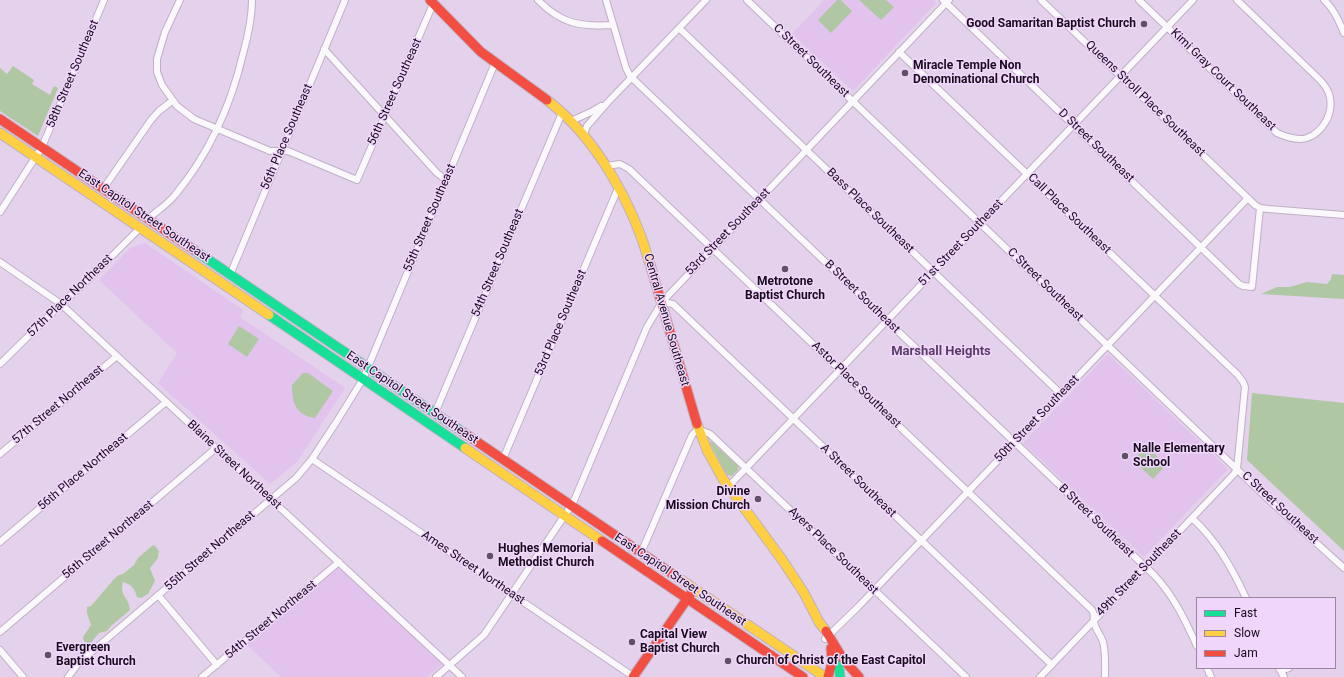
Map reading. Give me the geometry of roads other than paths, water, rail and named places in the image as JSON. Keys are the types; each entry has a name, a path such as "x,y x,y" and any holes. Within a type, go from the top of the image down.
{"main road":[{"name":"Central Avenue Southeast","path":"431,2 465,38 571,121 584,134 619,186 643,240 698,430 712,459 728,487 783,561 804,593 827,637 843,660 858,677"},
{"name":"East Capitol Street Southeast","path":"0,119 230,275 365,373 435,413 825,677"},
{"path":"0,133 140,228 365,373 565,516 803,677"},
{"path":"634,677 694,589"},
{"path":"827,637 838,660 840,677"},
{"path":"828,677 833,663 831,648"}],"street":[{"name":"58th Street Southeast","path":"0,212 42,147 104,0"},
{"path":"180,0 165,32 157,59 159,77 172,101 188,115 217,129 270,151 281,151"},
{"path":"148,219 174,196 189,177 206,152 217,129 230,100 239,71 249,30 252,0"},
{"name":"56th Place Southeast","path":"230,275 345,0"},
{"path":"538,0 553,14 571,23 591,26 613,25"},
{"path":"606,0 626,68 631,77"},
{"path":"584,134 587,126 608,102 706,0"},
{"name":"C Street Southeast","path":"747,0 1237,469 1344,568"},
{"name":"Queens Stroll Place Southeast","path":"1041,0 1260,208"},
{"name":"Kimi Gray Court Southeast","path":"1139,0 1277,133 1286,137 1297,139 1306,138 1314,134 1326,123 1329,115 1330,98 1328,90 1320,79 1237,0"},
{"name":"51st Street Southeast","path":"728,487 1193,0"},
{"path":"1324,0 1329,4 1339,20 1344,33"},
{"name":"53rd Street Southeast","path":"436,677 483,636 565,516 571,506 647,327 662,302 946,1"},
{"name":"D Street Southeast","path":"946,1 1239,284 1243,286 1252,287 1260,208"},
{"name":"56th Street Southeast","path":"281,151 290,152 357,180 385,116 431,2"},
{"name":"Bass Place Southeast","path":"679,28 1061,394"},
{"path":"324,49 437,173 446,180"},
{"name":"Call Place Southeast","path":"899,52 1238,375 1243,382 1245,390 1237,469"},
{"name":"55th Street Southeast","path":"365,373 495,63"},
{"name":"B Street Southeast","path":"631,77 1162,583 1175,602 1196,644"},
{"path":"103,189 149,122 159,111 172,101"},
{"path":"571,121 608,102"},
{"name":"54th Street Southeast","path":"435,413 562,113"},
{"name":"Astor Place Southeast","path":"606,166 620,164 627,167 1092,610 1094,614 1094,621 1102,638 1105,649 1105,677"},
{"name":"53rd Place Southeast","path":"503,459 619,186"},
{"name":"50th Street Southeast","path":"827,637 874,590 1248,198"},
{"path":"1260,208 1344,215"},
{"name":"57th Place Northeast","path":"0,364 140,228"},
{"name":"Blaine Street Northeast","path":"0,262 61,304 462,677"},
{"name":"A Street Southeast","path":"662,302 673,304 1052,665"},
{"name":"57th Street Northeast","path":"0,454 117,356"},
{"name":"55th Street Northeast","path":"68,677 84,658 296,478 312,459 337,421 365,373"},
{"name":"56th Place Northeast","path":"0,542 166,402"},
{"path":"641,553 692,435 698,430"},
{"name":"Ayers Place Southeast","path":"698,430 713,436 966,677"},
{"name":"56th Street Northeast","path":"0,632 216,448"},
{"name":"Ames Street Northeast","path":"312,459 634,677"},
{"name":"49th Street Southeast","path":"1040,677 1237,469"},
{"path":"1192,518 1221,550 1246,597"},
{"name":"54th Street Northeast","path":"202,677 339,562"},
{"path":"158,595 217,665"},
{"path":"0,650 23,677"}],"place":[{"name":"Good Samaritan Baptist Church","path":"1144,24"},
{"name":"Miracle Temple Non Denominational Church","path":"905,73"},
{"name":"Metrotone Baptist Church","path":"785,269"},
{"name":"Nalle Elementary School","path":"1125,456"},
{"name":"Divine Mission Church","path":"758,499"},
{"name":"Hughes Memorial Methodist Church","path":"490,556"},
{"name":"Capital View Baptist Church","path":"632,642"},
{"name":"Evergreen Baptist Church","path":"48,655"},
{"name":"Church of Christ of the East Capitol","path":"728,661"}],"district":[{"name":"Marshall Heights","path":"941,352"}]}
